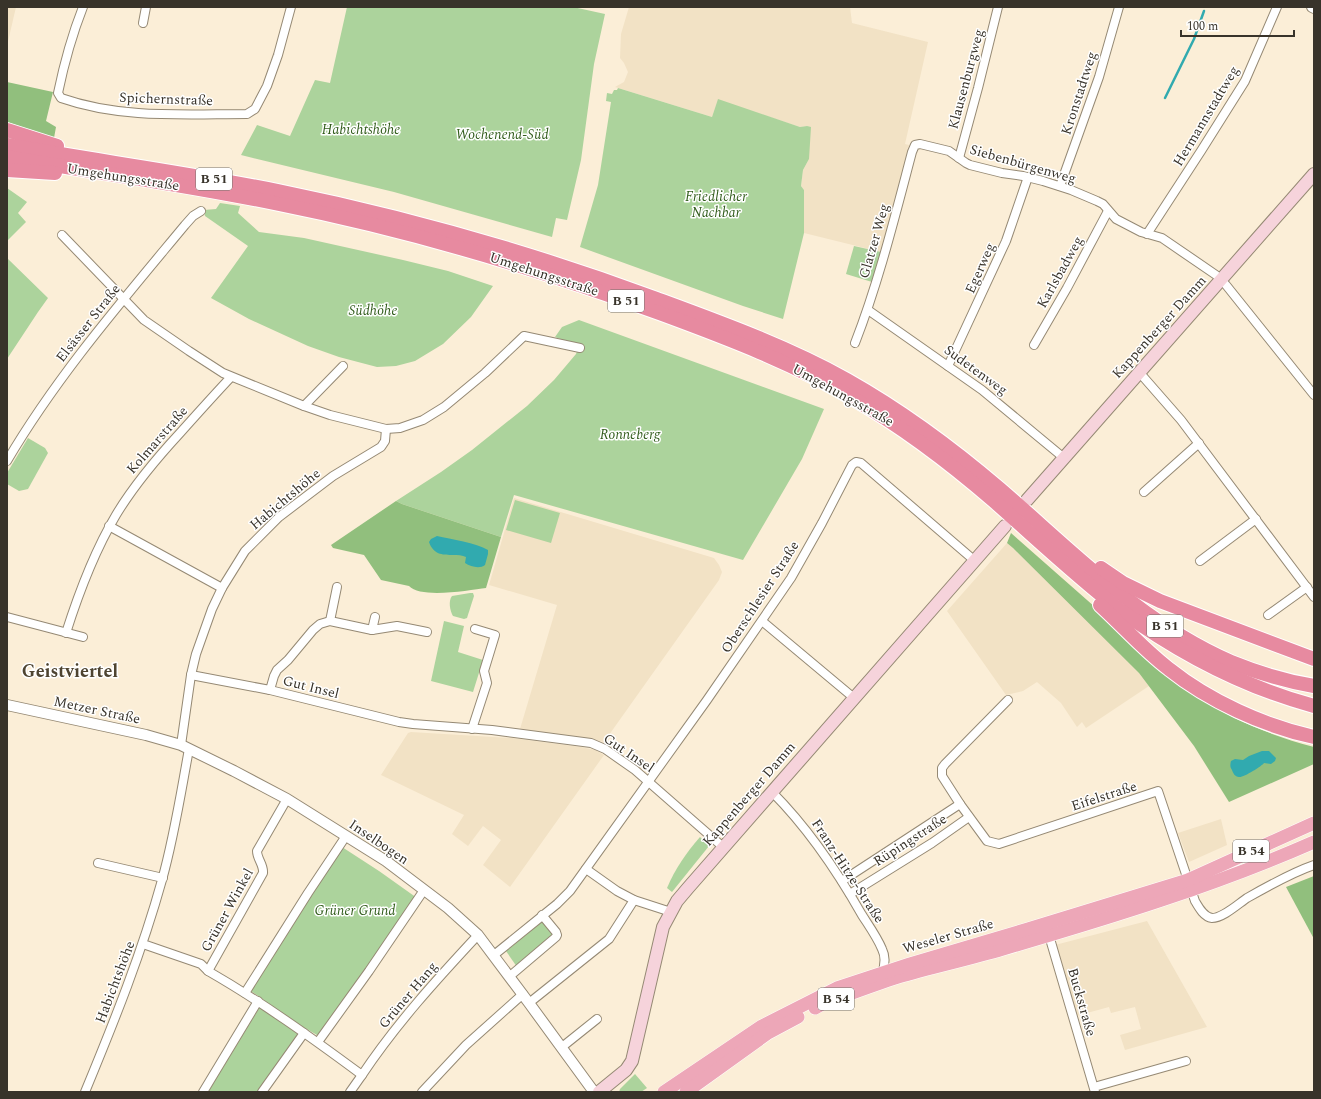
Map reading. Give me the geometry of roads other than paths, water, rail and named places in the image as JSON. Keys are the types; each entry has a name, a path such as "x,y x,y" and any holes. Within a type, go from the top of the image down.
{"highway":[{"path":"7,130 100,167"},
{"name":"Umgehungsstraße","path":"7,145 206,190 339,217 413,235 521,266 585,287 636,304 732,340 784,362 818,379 895,424 951,465 996,502 1060,560"},
{"name":"Umgehungsstraße","path":"7,157 100,167 273,190 399,219 482,242 580,272 728,326 809,361 846,380 892,408 937,439 961,457 1039,524"},
{"path":"7,170 70,174 100,167"},
{"path":"1039,524 1122,583 1140,592 1160,601 1314,659"},
{"name":"B 51","path":"1039,524 1081,562 1123,596 1178,635 1212,653 1254,671 1276,678 1314,686"},
{"path":"1060,560 1069,576 1156,658 1184,681 1224,703 1260,720 1281,728 1314,737"},
{"name":"B 51","path":"1060,560 1122,611 1149,630 1202,662 1232,677 1264,690 1314,706"}],"main road":[{"name":"Kappenberger Damm","path":"1028,500 1314,174"},
{"name":"Kappenberger Damm","path":"599,1092 626,1070 632,1061 663,927 677,901 1005,526"},
{"name":"Weseler Straße","path":"1190,885 1258,848 1314,823"},
{"name":"Weseler Straße","path":"664,1092 762,1026 820,996 883,968 1047,930 1088,924 1190,885 1265,863 1314,842"},
{"name":"B 54","path":"1258,848 1265,863"},
{"name":"Weseler Straße","path":"686,1092 768,1033 822,1004 897,978 974,958 1047,930"}],"street":[{"name":"Spichernstraße","path":"83,7 75,27 58,93 61,98 107,110 132,114 247,114 255,108 267,86 278,55 291,7"},
{"path":"142,24 146,7"},
{"name":"Klausenburgweg","path":"959,158 998,7"},
{"name":"Kronstadtweg","path":"1060,186 1099,77 1119,7"},
{"name":"Hermannstadtweg","path":"1147,234 1202,151 1245,81 1277,7"},
{"name":"Siebenbürgenweg","path":"916,145 920,144 949,151 970,165 1002,174 1028,177 1060,186 1103,204 1116,219 1141,232 1162,238 1209,270 1226,285 1314,395"},
{"name":"Glatzer Weg","path":"855,343 868,310 892,231 912,152 916,145"},
{"name":"Egerweg","path":"948,366 1006,241 1028,177"},
{"name":"Elsässer Straße","path":"7,461 24,432 69,368 184,225 193,216 201,211"},
{"name":"Karlsbadweg","path":"1034,345 1108,211"},
{"path":"62,235 144,320 189,352 231,377 304,406 386,429 400,428 423,420 444,407 485,373 524,336 580,348"},
{"name":"Sudetenweg","path":"868,310 1002,406 1064,458"},
{"path":"304,406 343,366"},
{"path":"1139,372 1182,420 1314,597"},
{"name":"Kolmarstraße","path":"66,633 80,590 93,557 109,526 130,493 149,468 231,377"},
{"name":"Habichtshöhe","path":"85,1092 143,944 163,878 178,809 191,675 196,654 212,609 222,588 245,551 279,517 333,476 382,447 386,440 386,429"},
{"path":"1144,492 1199,443"},
{"name":"Oberschlesier Straße","path":"494,955 557,904 570,890 762,621 798,565 852,465 856,462 861,463 975,561"},
{"path":"1200,561 1256,519"},
{"path":"109,526 222,588"},
{"path":"330,621 337,587"},
{"path":"1268,614 1307,587"},
{"path":"7,617 83,637"},
{"path":"372,630 375,617"},
{"path":"270,690 274,676 280,667 320,624 330,621 372,630 397,626 427,632"},
{"path":"762,621 854,698"},
{"path":"472,729 487,683 484,671 495,636 476,629"},
{"name":"Gut Insel","path":"191,675 270,690 399,722 492,730 592,743 605,749 648,781 723,847"},
{"name":"Rüpingstraße","path":"850,894 926,847 969,817 942,776 942,768 1008,700"},
{"name":"Metzer Straße","path":"7,705 146,735 185,747"},
{"name":"Inselbogen","path":"185,747 287,799 386,862 448,908 478,935 494,955 594,1092"},
{"name":"Eifelstraße","path":"969,817 987,841 1000,844 1158,791 1190,885"},
{"name":"Franz-Hitze-Straße","path":"772,792 787,806 802,824 842,881 882,949 883,968"},
{"name":"Grüner Winkel","path":"208,971 263,873 264,869 258,857 257,850 287,799"},
{"name":"Rüpingstraße","path":"842,881 960,804"},
{"path":"346,836 308,892 245,993 318,1042 362,1075"},
{"path":"98,863 163,878"},
{"path":"1190,885 1195,901 1201,911 1210,918 1217,917 1247,898 1282,879 1314,865"},
{"path":"586,868 617,891 634,900 671,912"},
{"path":"318,1042 369,971 424,890"},
{"path":"529,1003 609,939 634,900"},
{"path":"510,976 556,937 556,932 542,915"},
{"name":"Buckstraße","path":"1047,930 1095,1090 1186,1061"},
{"name":"Grüner Hang","path":"350,1092 381,1046 420,998 478,935"},
{"name":"Grüner Winkel","path":"143,944 201,964 208,971 245,993"},
{"path":"422,1092 466,1045 523,994"},
{"path":"203,1092 258,1001"},
{"path":"562,1047 597,1019"},
{"path":"262,1092 304,1033"}],"water":[{"path":"437,536 470,543 488,550 485,565 481,567 470,566 465,563 466,557 462,555 446,555 436,552 429,542"},
{"path":"1262,751 1269,751 1276,758 1275,761 1271,764 1264,763 1244,776 1238,777 1234,775 1230,765 1231,761 1235,759 1243,760"}],"waterway":[{"path":"1165,98 1194,39 1204,11"}],"district":[{"name":"Geistviertel","path":"70,671"}],"park label":[{"name":"Wochenend-Süd","path":"502,134"},
{"name":"Friedlicher Nachbar","path":"716,204"},
{"name":"Südhöhe","path":"373,310"},
{"name":"Ronneberg","path":"630,434"},
{"name":"Grüner Grund","path":"355,910"}]}
